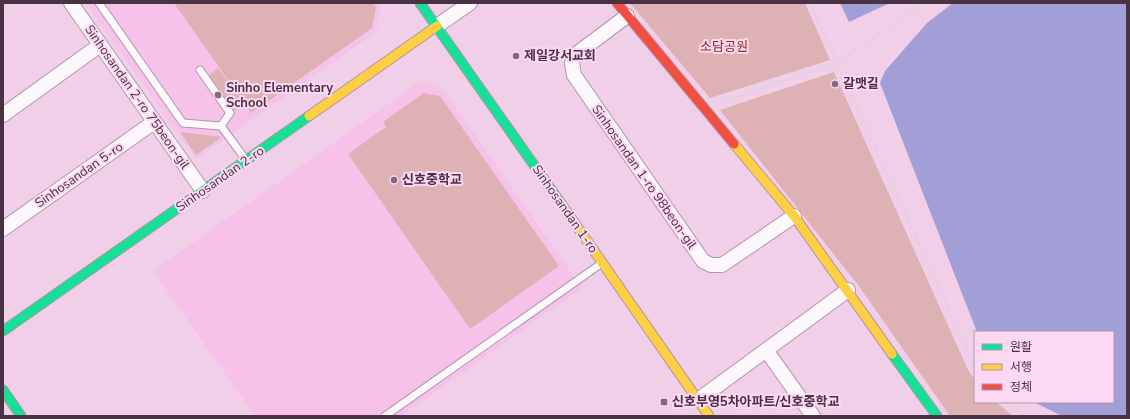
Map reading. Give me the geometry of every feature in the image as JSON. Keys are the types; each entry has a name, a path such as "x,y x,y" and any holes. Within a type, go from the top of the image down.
{"main road":[{"name":"Sinhosandan 1-ro","path":"420,3 709,416"},
{"path":"617,3 794,216 937,416"},
{"name":"Sinhosandan 2-ro","path":"3,331 437,26"},
{"path":"3,390 21,416"}],"street":[{"name":"Sinhosandan 2-ro 75beon-gil","path":"71,3 203,191"},
{"path":"437,26 470,3"},
{"name":"Sinhosandan 1-ro 98beon-gil","path":"627,16 575,55 572,63 574,75 703,261 711,265 722,265 794,216"},
{"path":"3,115 100,45"},
{"name":"Sinhosandan 5-ro","path":"3,229 154,122"},
{"path":"698,400 848,290"},
{"path":"766,350 813,416"}],"lane":[{"path":"99,3 183,123 222,126"},
{"path":"200,70 230,113 222,126"},
{"path":"222,126 246,161"},
{"path":"385,416 602,263"}],"path":[{"path":"810,3 974,365"},
{"path":"704,108 837,63 925,3"},
{"path":"1007,403 1024,416"}],"shaded area":[{"name":"Sinho Elementary School","path":"86,3 379,3 381,6 376,32 196,159"},
{"name":"신호중학교","path":"421,81 443,89 582,288 401,416 255,416 153,271"}],"green space":[{"path":"174,3 373,3 376,7 372,28 251,113"},
{"name":"소담공원","path":"630,3 805,3 830,60 710,98"},
{"path":"218,68 244,104 234,111 209,75"},
{"path":"834,72 969,372 974,379 974,403 997,403 1013,416 950,416 858,285 720,110"},
{"path":"424,93 440,96 559,266 470,329 348,154 386,127 383,122"},
{"path":"180,132 222,137 196,155"}],"water":[{"path":"840,3 890,3 849,22"},
{"path":"953,3 1127,3 1127,416 1062,416 1036,403 1114,403 1114,331 977,331 880,83 885,71 927,23"}],"traffic: fast":[{"path":"420,3 562,205"},
{"path":"3,331 309,116"},
{"path":"892,354 937,416"},
{"path":"3,390 21,416"}],"traffic: slow":[{"path":"309,116 437,26"},
{"path":"734,144 794,216 892,354"},
{"path":"562,205 709,416"}],"traffic: jam":[{"path":"617,3 734,144"}],"place":[{"name":"제일강서교회","path":"516,56"},
{"name":"갈맷길","path":"835,84"},
{"name":"Sinho Elementary School","path":"218,95"},
{"name":"신호중학교","path":"394,180"},
{"name":"신호부영5차아파트/신호중학교","path":"664,402"}]}
